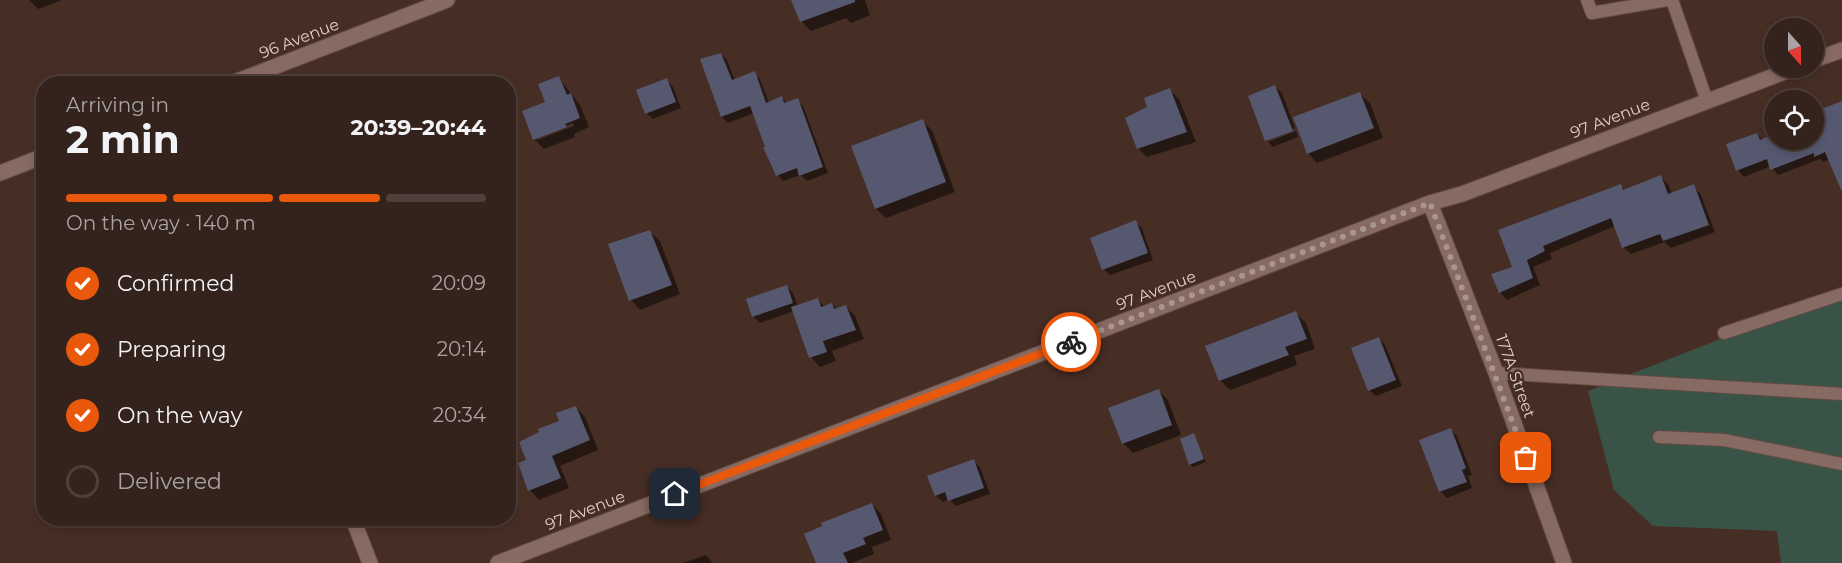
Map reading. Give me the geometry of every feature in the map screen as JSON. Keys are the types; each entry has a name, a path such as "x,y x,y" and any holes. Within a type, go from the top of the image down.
{"street":[{"name":"96 Avenue","path":"251,76 447,0"},
{"path":"1824,56 1842,50"},
{"name":"97 Avenue","path":"498,563 1430,203 1462,194 1768,78"},
{"path":"0,173 36,159"},
{"name":"177A Street","path":"1430,203 1496,373 1564,563"},
{"path":"356,526 370,563"}],"lane":[{"path":"1587,0 1592,13 1667,0"},
{"path":"1672,0 1707,101"},
{"path":"1724,333 1842,294"},
{"path":"1496,373 1842,394"},
{"path":"1659,437 1724,440 1842,464"}],"green space":[{"path":"1842,291 1842,563 1781,563 1777,531 1653,526 1614,490 1588,391"}],"building":[{"path":"791,0 855,0 855,2 800,22"},
{"path":"721,53 732,80 755,71 766,103 782,96 784,103 798,98 823,167 799,176 797,168 776,176 763,147 765,147 750,106 721,117 700,59"},
{"path":"559,76 567,95 571,93 580,118 565,124 567,127 533,140 522,111 545,102 538,84"},
{"path":"667,78 676,102 645,114 636,90"},
{"path":"1275,85 1293,131 1265,141 1248,96"},
{"path":"1170,88 1187,132 1137,149 1125,118 1147,107 1144,98"},
{"path":"1360,92 1374,128 1307,154 1293,117"},
{"path":"1842,101 1842,192 1825,152 1814,157 1814,153 1770,170 1767,159 1736,171 1726,144 1757,133 1760,140 1764,138 1764,150 1824,150 1824,108"},
{"path":"923,119 946,182 875,209 851,146"},
{"path":"1661,175 1668,194 1694,184 1709,225 1663,241 1660,234 1622,248 1611,218 1543,246 1545,251 1527,260 1533,278 1499,293 1491,274 1512,267 1498,230 1621,184 1623,190"},
{"path":"1136,220 1148,253 1102,270 1090,238"},
{"path":"650,230 672,285 629,301 608,244"},
{"path":"787,285 793,303 752,317 746,299"},
{"path":"818,298 821,307 832,303 834,309 846,305 856,330 823,341 827,352 809,358 791,307"},
{"path":"1296,311 1307,339 1285,347 1289,355 1219,381 1205,346"},
{"path":"1379,337 1396,380 1368,391 1351,348"},
{"path":"1159,389 1172,425 1122,444 1108,408"},
{"path":"576,406 590,440 552,456 561,478 528,491 518,463 526,460 519,442 539,432 538,429 559,421 556,413"},
{"path":"1451,428 1466,468 1462,470 1467,482 1439,492 1419,440"},
{"path":"1194,433 1204,459 1189,465 1180,439"},
{"path":"974,459 984,488 948,501 945,492 935,496 927,476"},
{"path":"872,503 883,530 863,538 866,544 843,553 848,563 816,563 804,534 822,526 821,523"}],"way so far":[{"path":"1071,342 1430,203 1496,373 1526,458"}],"route":[{"path":"675,494 1071,342"}]}
